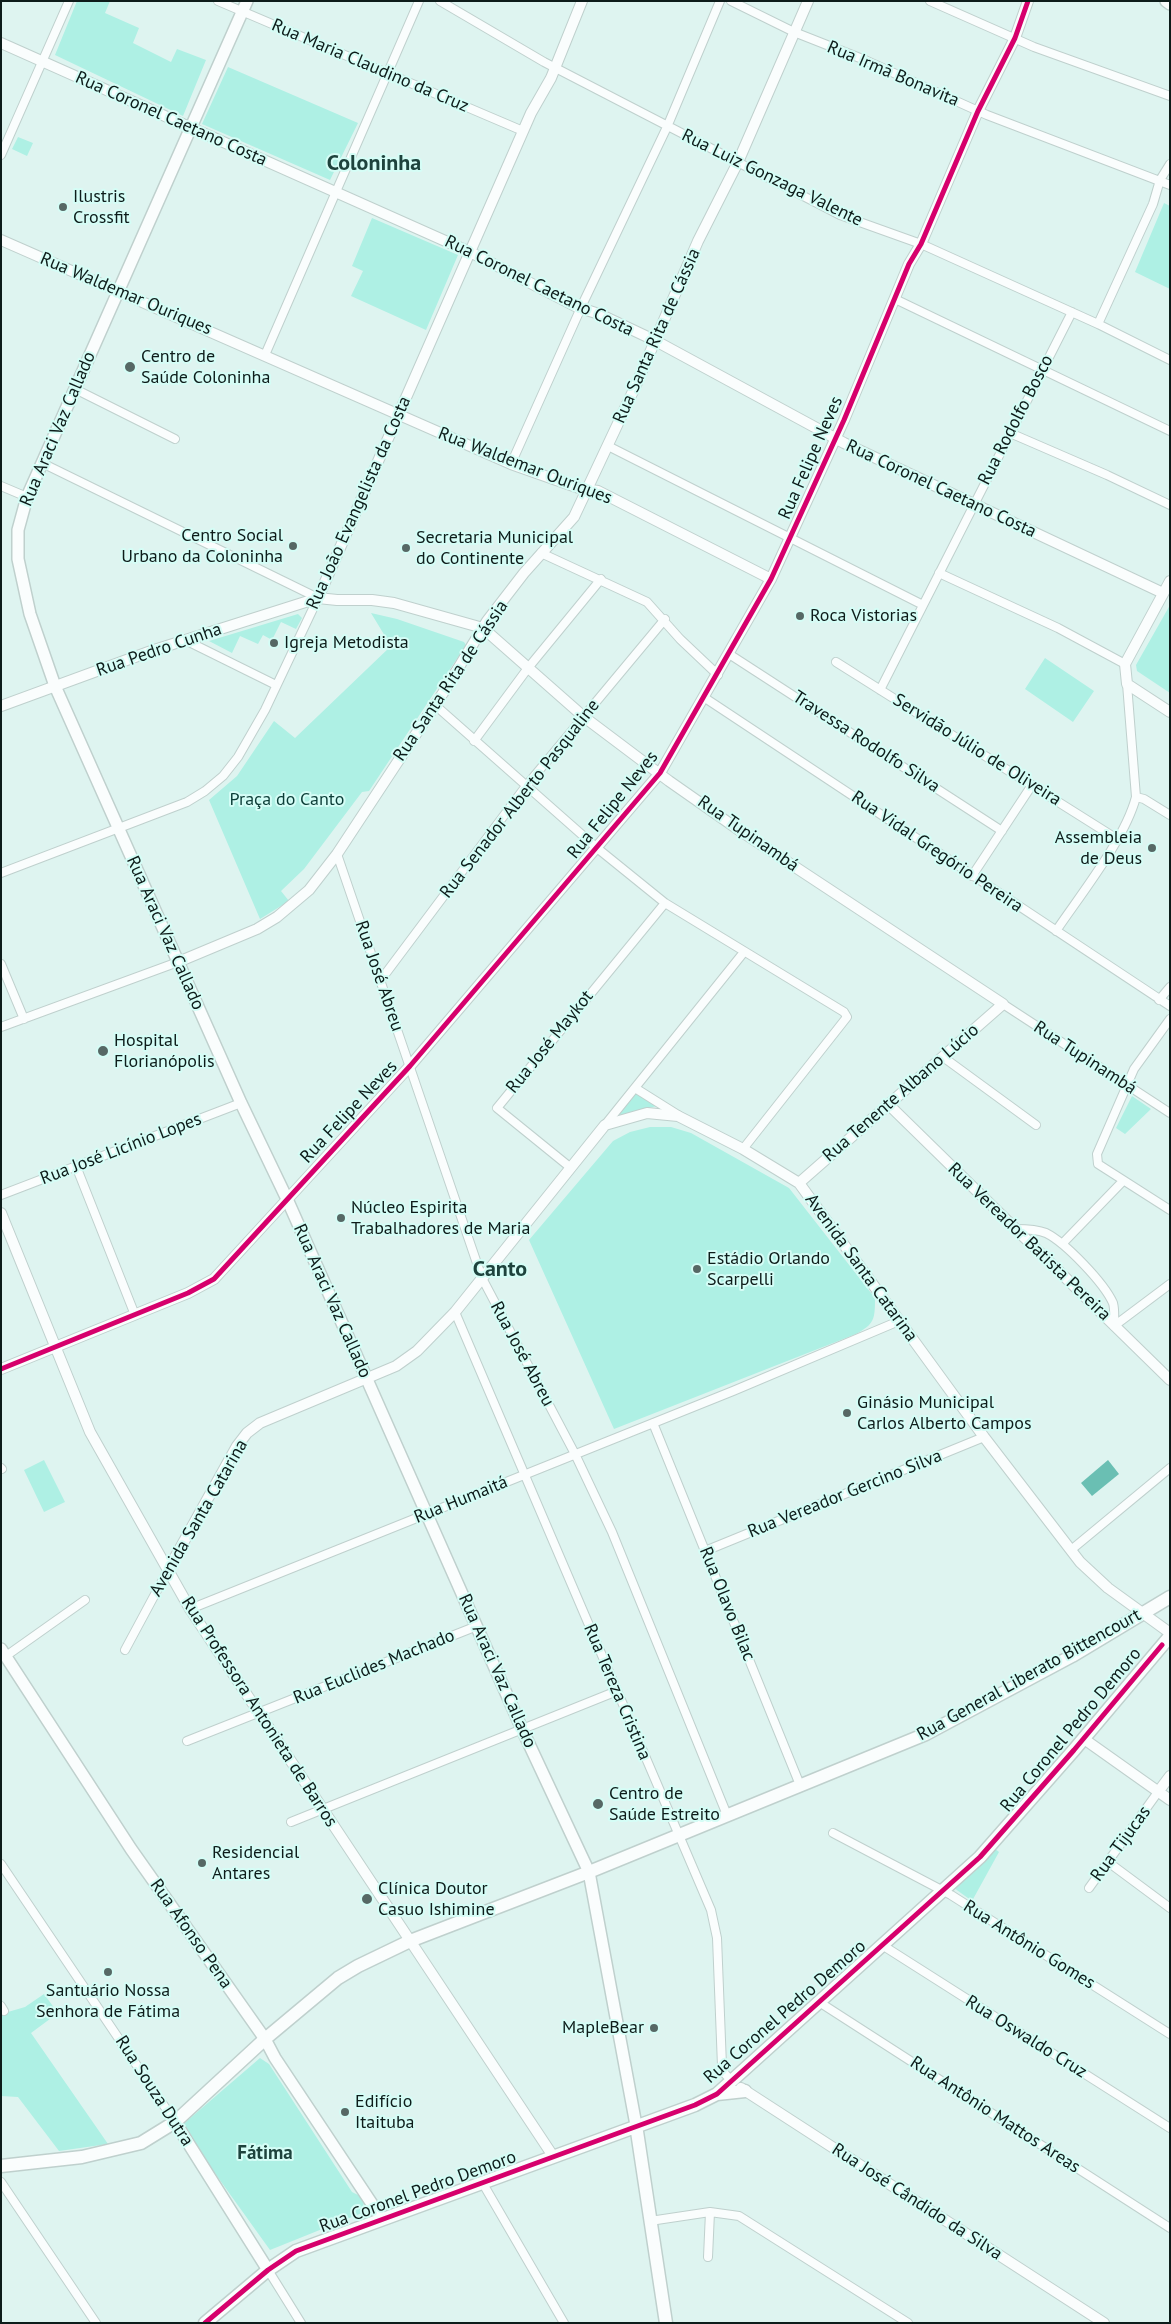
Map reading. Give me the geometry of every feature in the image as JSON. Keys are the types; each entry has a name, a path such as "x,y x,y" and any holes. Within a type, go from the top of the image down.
{"main road":[{"path":"1166,1 1170,4"},
{"name":"Rua Araci Vaz Callado","path":"245,6 27,498 18,530 18,560 30,614 55,686 241,1102 288,1198 522,1729 589,1872 636,2125 666,2323"},
{"name":"Rua General Liberato Bittencourt","path":"1,2166 82,2157 141,2143 175,2122 265,2039 338,1978 358,1966 410,1941 589,1872 939,1728 1072,1656 1170,1597"},
{"name":"Rua Coronel Pedro Demoro","path":"205,2323 268,2270 296,2251 695,2105 716,2094 990,1846 1084,1739 1170,1634"},
{"name":"Rua Afonso Pena","path":"4,1652 131,1849 265,2039 275,2058 382,2219"},
{"path":"716,2094 745,2091"},
{"name":"Rua Souza Dutra","path":"175,2122 268,2270"}],"street":[{"path":"1,155 68,1"},
{"name":"Rua Maria Claudino da Cruz","path":"218,1 245,6 387,74 523,131"},
{"path":"265,355 419,1"},
{"name":"Rua Luiz Gonzaga Valente","path":"440,1 555,67 840,215 921,244 1098,324 1170,360"},
{"name":"Rua João Evangelista da Costa","path":"1,873 187,802 205,791 223,776 250,738 318,598 523,131 555,67 582,1"},
{"path":"511,464 582,308 668,127 720,1"},
{"name":"Rua Irmã Bonavita","path":"731,1 794,32 865,60 978,111 1170,185"},
{"name":"Rua Santa Rita de Cássia","path":"1,1028 232,941 278,917 309,890 337,854 483,628 541,553 574,516 608,446 698,241 738,162 808,1"},
{"path":"930,1 1034,47 1170,96"},
{"name":"Rua Felipe Neves","path":"1,1369 201,1288 214,1279 410,1066 660,773 718,675 771,579 791,538 978,111 1014,38 1028,1"},
{"name":"Rua Coronel Caetano Costa","path":"1,43 470,252 577,307 654,340 835,438 1163,594"},
{"path":"1098,324 1153,204 1160,180 1170,164"},
{"name":"Rua Waldemar Ouriques","path":"1,240 119,290 511,464 587,490 598,491 771,579"},
{"path":"895,299 1170,431"},
{"name":"Rua Rodolfo Bosco","path":"880,690 1041,369 1072,312"},
{"path":"75,388 175,439"},
{"path":"1010,432 1170,505"},
{"path":"608,446 923,605"},
{"path":"42,463 318,598"},
{"path":"1,486 27,498"},
{"path":"541,553 647,602 665,619 680,639 718,675"},
{"path":"939,573 1058,628 1125,664"},
{"path":"474,741 528,668 600,579"},
{"path":"1056,932 1117,839 1132,811 1136,797 1125,664 1170,581"},
{"name":"Rua Tupinambá","path":"318,598 372,600 394,603 483,628 584,717 739,830 1126,1086 1170,1113"},
{"name":"Rua Pedro Cunha","path":"1,706 185,640 318,598"},
{"name":"Rua Senador Alberto Pasqualine","path":"380,981 526,786 665,619"},
{"path":"185,640 276,685"},
{"name":"Travessa Rodolfo Silva","path":"729,654 1002,831"},
{"name":"Servidão Júlio de Oliveira","path":"836,662 1117,839"},
{"path":"1128,684 1170,712"},
{"name":"Rua Vidal Gregório Pereira","path":"705,698 1170,1006"},
{"path":"435,705 597,848 665,903 844,1012 847,1017 744,1149"},
{"path":"972,876 1032,785"},
{"path":"1136,797 1144,799 1170,814"},
{"name":"Rua José Abreu","path":"337,854 482,1278 575,1454 626,1564 727,1814"},
{"name":"Rua José Maykot","path":"571,1168 497,1108 665,903"},
{"path":"605,1125 744,952"},
{"path":"1,964 24,1019"},
{"path":"1159,1000 1170,987"},
{"name":"Rua Tenente Albano Lúcio","path":"799,1183 1003,1004"},
{"path":"1170,1019 1145,1052 1126,1086 1097,1154 1098,1164 1170,1210"},
{"path":"942,1057 1036,1125"},
{"path":"635,1088 678,1116"},
{"name":"Rua José Licínio Lopes","path":"1,1195 241,1102"},
{"name":"Rua Vereador Batista Pereira","path":"888,1104 1170,1380"},
{"name":"Avenida Santa Catarina","path":"125,1650 237,1446 247,1433 260,1423 367,1379 408,1359 455,1312 605,1125 647,1113 678,1116 744,1149 799,1183 984,1436 1071,1550 1097,1579 1170,1634"},
{"path":"76,1166 135,1315"},
{"path":"1062,1244 1123,1181"},
{"name":"Rua Professora Antonieta de Barros","path":"1,1213 54,1348 99,1453 190,1608 553,2156"},
{"path":"1015,1229 1032,1229 1046,1233 1062,1244 1106,1289 1114,1305 1114,1326"},
{"path":"1114,1326 1170,1284"},
{"name":"Rua Tereza Cristina","path":"455,1312 715,1923 722,2066 725,2074 732,2081"},
{"name":"Rua Humaitá","path":"190,1608 733,1391 899,1321"},
{"name":"Rua Olavo Bilac","path":"653,1423 800,1785"},
{"name":"Rua Vereador Gercino Silva","path":"705,1551 984,1436"},
{"path":"1071,1550 1170,1468"},
{"path":"4,1652 85,1600"},
{"name":"Rua Euclides Machado","path":"187,1741 477,1626"},
{"path":"291,1822 617,1690"},
{"path":"1084,1739 1170,1800"},
{"name":"Rua Tijucas","path":"1089,1888 1170,1776"},
{"name":"Rua Antônio Gomes","path":"833,1833 942,1890 1170,2034"},
{"path":"1108,1862 1170,1908"},
{"name":"Rua Souza Dutra","path":"1,1864 175,2122"},
{"name":"Rua Oswaldo Cruz","path":"882,1945 1170,2128"},
{"name":"Rua Antônio Mattos Areas","path":"819,2002 1170,2228"},
{"name":"Rua José Cândido da Silva","path":"732,2081 1104,2323"},
{"path":"1,2182 96,2323"},
{"path":"482,2182 564,2323"},
{"path":"650,2222 710,2212 730,2213 745,2218 908,2323"},
{"path":"708,2257 710,2212"},
{"name":"Rua Souza Dutra","path":"268,2270 301,2323"}],"green space":[{"path":"77,1 110,1 105,13 139,28 133,43 171,62 177,49 206,60 183,116 55,55"},
{"path":"228,67 358,123 330,180 202,124"},
{"path":"18,137 33,143 27,156 12,149"},
{"path":"1164,203 1170,206 1170,289 1135,272"},
{"path":"372,218 458,255 426,330 351,296 363,271 352,266"},
{"path":"1170,605 1170,693 1137,671 1136,665"},
{"name":"Praça do Canto","path":"371,613 397,619 464,642 466,645 369,791 362,792 304,869 281,891 289,901 260,919 209,800 237,776 274,721 295,738 391,646"},
{"path":"298,614 302,618 296,629 281,622 272,640 263,635 258,644 240,636 232,653 209,641"},
{"path":"1045,658 1094,691 1073,722 1025,689"},
{"path":"636,1093 657,1106 616,1116"},
{"path":"1132,1096 1151,1109 1125,1134 1116,1128"},
{"name":"Estádio Orlando Scarpelli","path":"650,1127 671,1127 691,1133 789,1188 875,1298 875,1312 870,1324 856,1334 614,1429 529,1240 613,1141 630,1132"},
{"path":"44,1460 65,1502 44,1512 24,1470"},
{"path":"994,1848 999,1852 972,1901 954,1888"},
{"path":"44,1994 58,2013 31,2033 108,2144 59,2151 18,2097 1,2096 1,2014 25,2007"},
{"path":"260,2058 269,2064 352,2192 360,2196 364,2202 362,2213 270,2250 181,2126"}],"shaded area":[{"path":"1108,1460 1119,1474 1092,1496 1081,1483"}],"cycle path":[{"path":"1,1369 188,1293 214,1279 410,1066 660,773 771,579 844,420 909,264 921,244 978,111 1015,38 1028,1"},
{"path":"205,2323 268,2270 296,2251 695,2105 717,2094 980,1857 1074,1750 1162,1645"}],"place":[{"name":"Ilustris Crossfit","path":"63,207"},
{"name":"Centro de Saúde Coloninha","path":"130,367"},
{"name":"Centro Social Urbano da Coloninha","path":"293,546"},
{"name":"Secretaria Municipal do Continente","path":"406,548"},
{"name":"Roca Vistorias","path":"800,616"},
{"name":"Igreja Metodista","path":"274,643"},
{"name":"Assembleia de Deus","path":"1152,848"},
{"name":"Hospital Florianópolis","path":"103,1051"},
{"name":"Núcleo Espirita Trabalhadores de Maria","path":"341,1218"},
{"name":"Estádio Orlando Scarpelli","path":"697,1269"},
{"name":"Ginásio Municipal Carlos Alberto Campos","path":"847,1413"},
{"name":"Centro de Saúde Estreito","path":"598,1804"},
{"name":"Residencial Antares","path":"202,1863"},
{"name":"Clínica Doutor Casuo Ishimine","path":"367,1899"},
{"name":"Santuário Nossa Senhora de Fátima","path":"108,1972"},
{"name":"MapleBear","path":"654,2028"},
{"name":"Edifício Itaituba","path":"345,2112"}],"district":[{"name":"Coloninha","path":"374,164"},
{"name":"Canto","path":"500,1270"},
{"name":"Fátima","path":"265,2154"}]}
